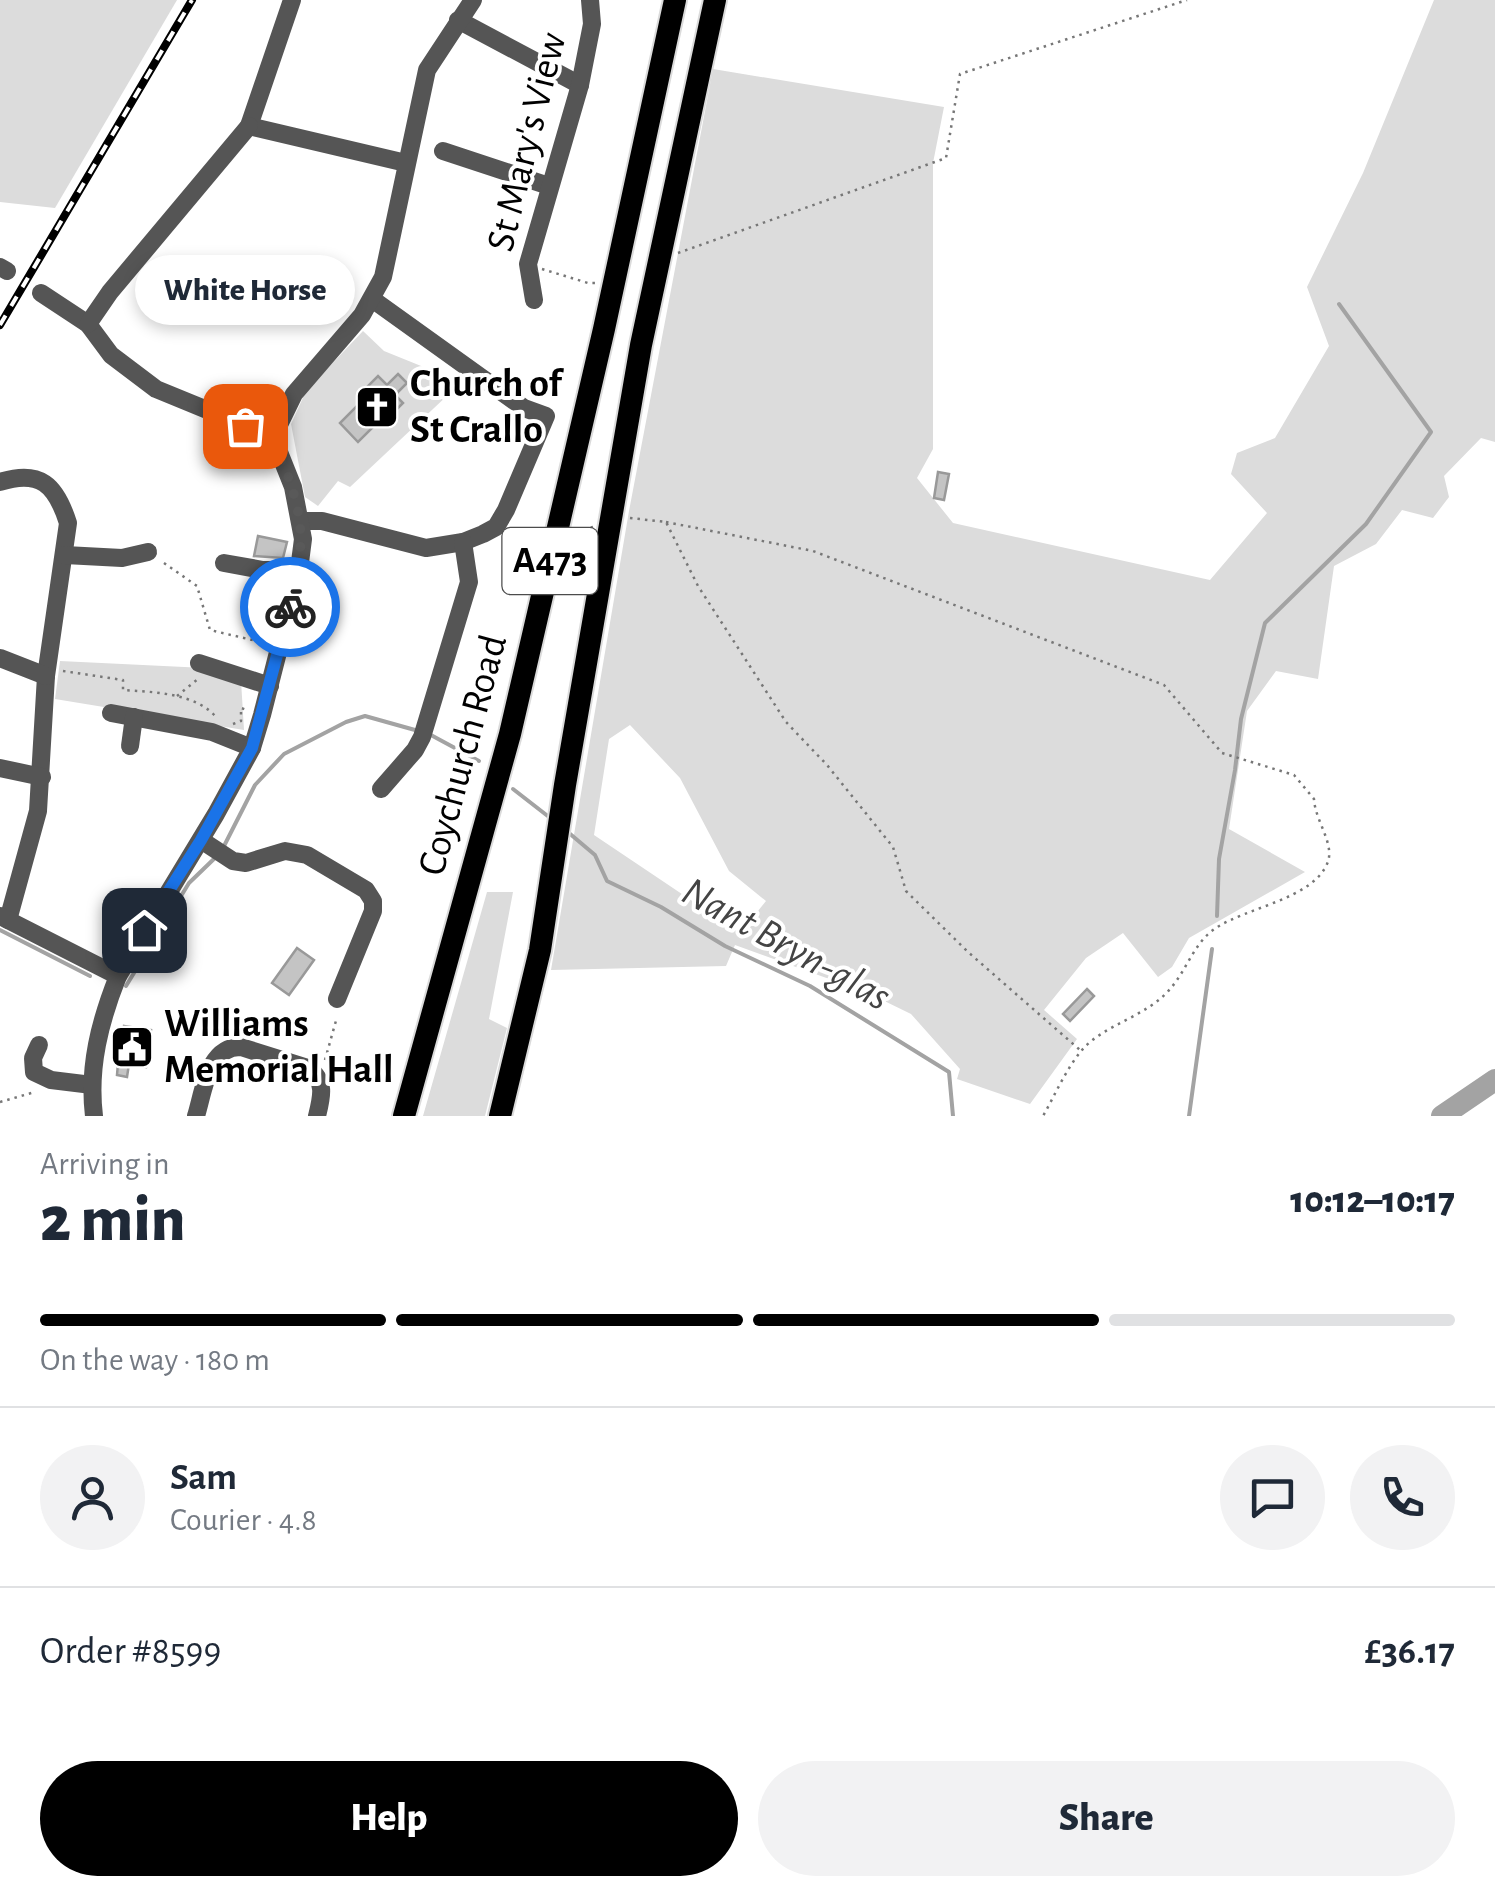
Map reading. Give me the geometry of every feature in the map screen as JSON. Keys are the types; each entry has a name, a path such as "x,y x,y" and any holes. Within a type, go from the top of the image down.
{"main road":[{"name":"A473","path":"500,1116 540,950 610,522 660,256 715,0"},
{"name":"Coychurch Road","path":"404,1116 510,734 674,2"}],"street":[{"path":"88,324 110,292 249,126 292,0"},
{"path":"272,437 294,394 337,346 372,299 383,277 426,70 472,0"},
{"name":"St Mary's View","path":"534,300 528,264 580,85 592,24 590,0"},
{"path":"458,20 580,85"},
{"path":"249,126 406,163"},
{"path":"443,152 549,186"},
{"path":"41,293 88,324 111,355 156,390 272,437 294,487 302,520 299,570 252,748 214,848 118,976 101,1026 92,1086 94,1116"},
{"path":"302,520 322,521 408,546 426,548 463,542 496,527 522,478 546,416 524,408 372,299"},
{"path":"0,482 29,476 53,490 62,502 68,522 47,672 42,777 35,826 4,918 118,976"},
{"path":"381,789 416,750 424,731 470,582 463,542"},
{"path":"64,554 156,557"},
{"path":"224,563 263,570 299,570"},
{"path":"0,658 47,672"},
{"path":"201,669 270,686"},
{"path":"110,713 212,732 252,748"},
{"path":"130,746 134,717"},
{"path":"0,768 42,777"},
{"path":"214,848 246,863 284,851 307,855 366,890 373,901 373,911 337,1008"},
{"path":"39,1046 33,1058 34,1072 51,1080 92,1086"},
{"path":"196,1116 215,1058 223,1050 241,1046 317,1074 322,1096 317,1116"}],"path":[{"path":"660,256 680,253 946,158 960,74 1187,0"},
{"path":"528,264 588,283 614,281"},
{"path":"496,527 515,537 542,543 556,536 634,518 813,551 1164,685 1222,753 1294,775 1314,798 1315,816 1330,844 1327,864 1309,884 1214,928 1193,952 1170,990 1082,1051 1043,1116"},
{"path":"666,522 698,586 786,722 893,847 906,891 968,952 1082,1051"},
{"path":"156,557 197,586 210,630 271,646"},
{"path":"176,697 201,669"},
{"path":"47,672 123,680 123,690 198,703 224,723 241,721 241,708 253,712"},
{"path":"323,1066 337,1008"}],"shaded area":[{"path":"0,0 177,0 55,208 0,202"},
{"path":"1434,0 1495,0 1495,442 1481,438 1444,476 1449,497 1433,518 1402,510 1376,544 1334,566 1318,679 1276,671 1247,711 1229,829 1305,872 1189,938 1172,967 1158,977 1123,933 1086,958 1044,1010 1077,1039 1030,1104 957,1079 960,1069 911,1014 868,993 735,945 726,966 551,970 629,511 713,69 944,107 933,163 933,449 917,478 953,523 1210,580 1267,513 1231,474 1237,453 1275,438 1329,346 1307,287 1363,173","holes":["630,725 680,778 729,871 766,901 740,933 594,835 609,739"]},
{"path":"363,331 384,351 431,370 450,393 350,487 338,481 318,506 305,497 291,424 306,391","holes":["398,374 407,383 395,395 402,404 392,414 389,411 358,441 340,422 372,391 387,385"]},
{"path":"60,661 205,668 241,681 244,730 55,699"},
{"path":"487,892 513,892 489,1019 507,1028 485,1116 423,1116"}],"building":[{"name":"Church of St Crallo","path":"398,374 407,383 395,395 403,403 392,414 389,411 358,442 340,423 372,391 368,386 378,376 387,385"},
{"path":"938,472 949,474 944,500 934,498"},
{"path":"258,536 287,542 283,558 254,556"},
{"path":"297,948 314,960 289,995 272,983"},
{"path":"1087,989 1094,996 1070,1021 1063,1014"},
{"name":"Williams Memorial Hall","path":"124,1026 151,1030 146,1067 129,1064 127,1077 117,1075 118,1063 114,1062 118,1033 123,1033"}],"waterway":[{"path":"1217,916 1219,859 1241,719 1265,623 1366,524 1431,432 1339,304"},
{"name":"Nant Bryn-glas","path":"223,848 255,785 284,754 365,716 415,730"},
{"name":"Nant Bryn-glas","path":"429,734 479,761"},
{"name":"Nant Bryn-glas","path":"513,789 549,817"},
{"name":"Nant Bryn-glas","path":"569,833 595,855 607,881 661,907 725,946 810,986 949,1072 953,1116"},
{"name":"Nant Bryn-glas","path":"126,986 189,883 217,856"},
{"name":"Nant Bryn-glas","path":"0,930 90,976"},
{"path":"1189,1116 1212,949"},
{"path":"1442,1116 1495,1080"}],"railway":[{"path":"0,325 192,0"}],"way so far":[{"path":"245,426 272,437 294,487 303,539 290,607"}],"place":[{"name":"Church of St Crallo","path":"377,407"},
{"name":"White Horse","path":"245,426"},
{"name":"Williams Memorial Hall","path":"132,1047"}],"route":[{"path":"144,930 201,840 252,748 290,607"}]}
